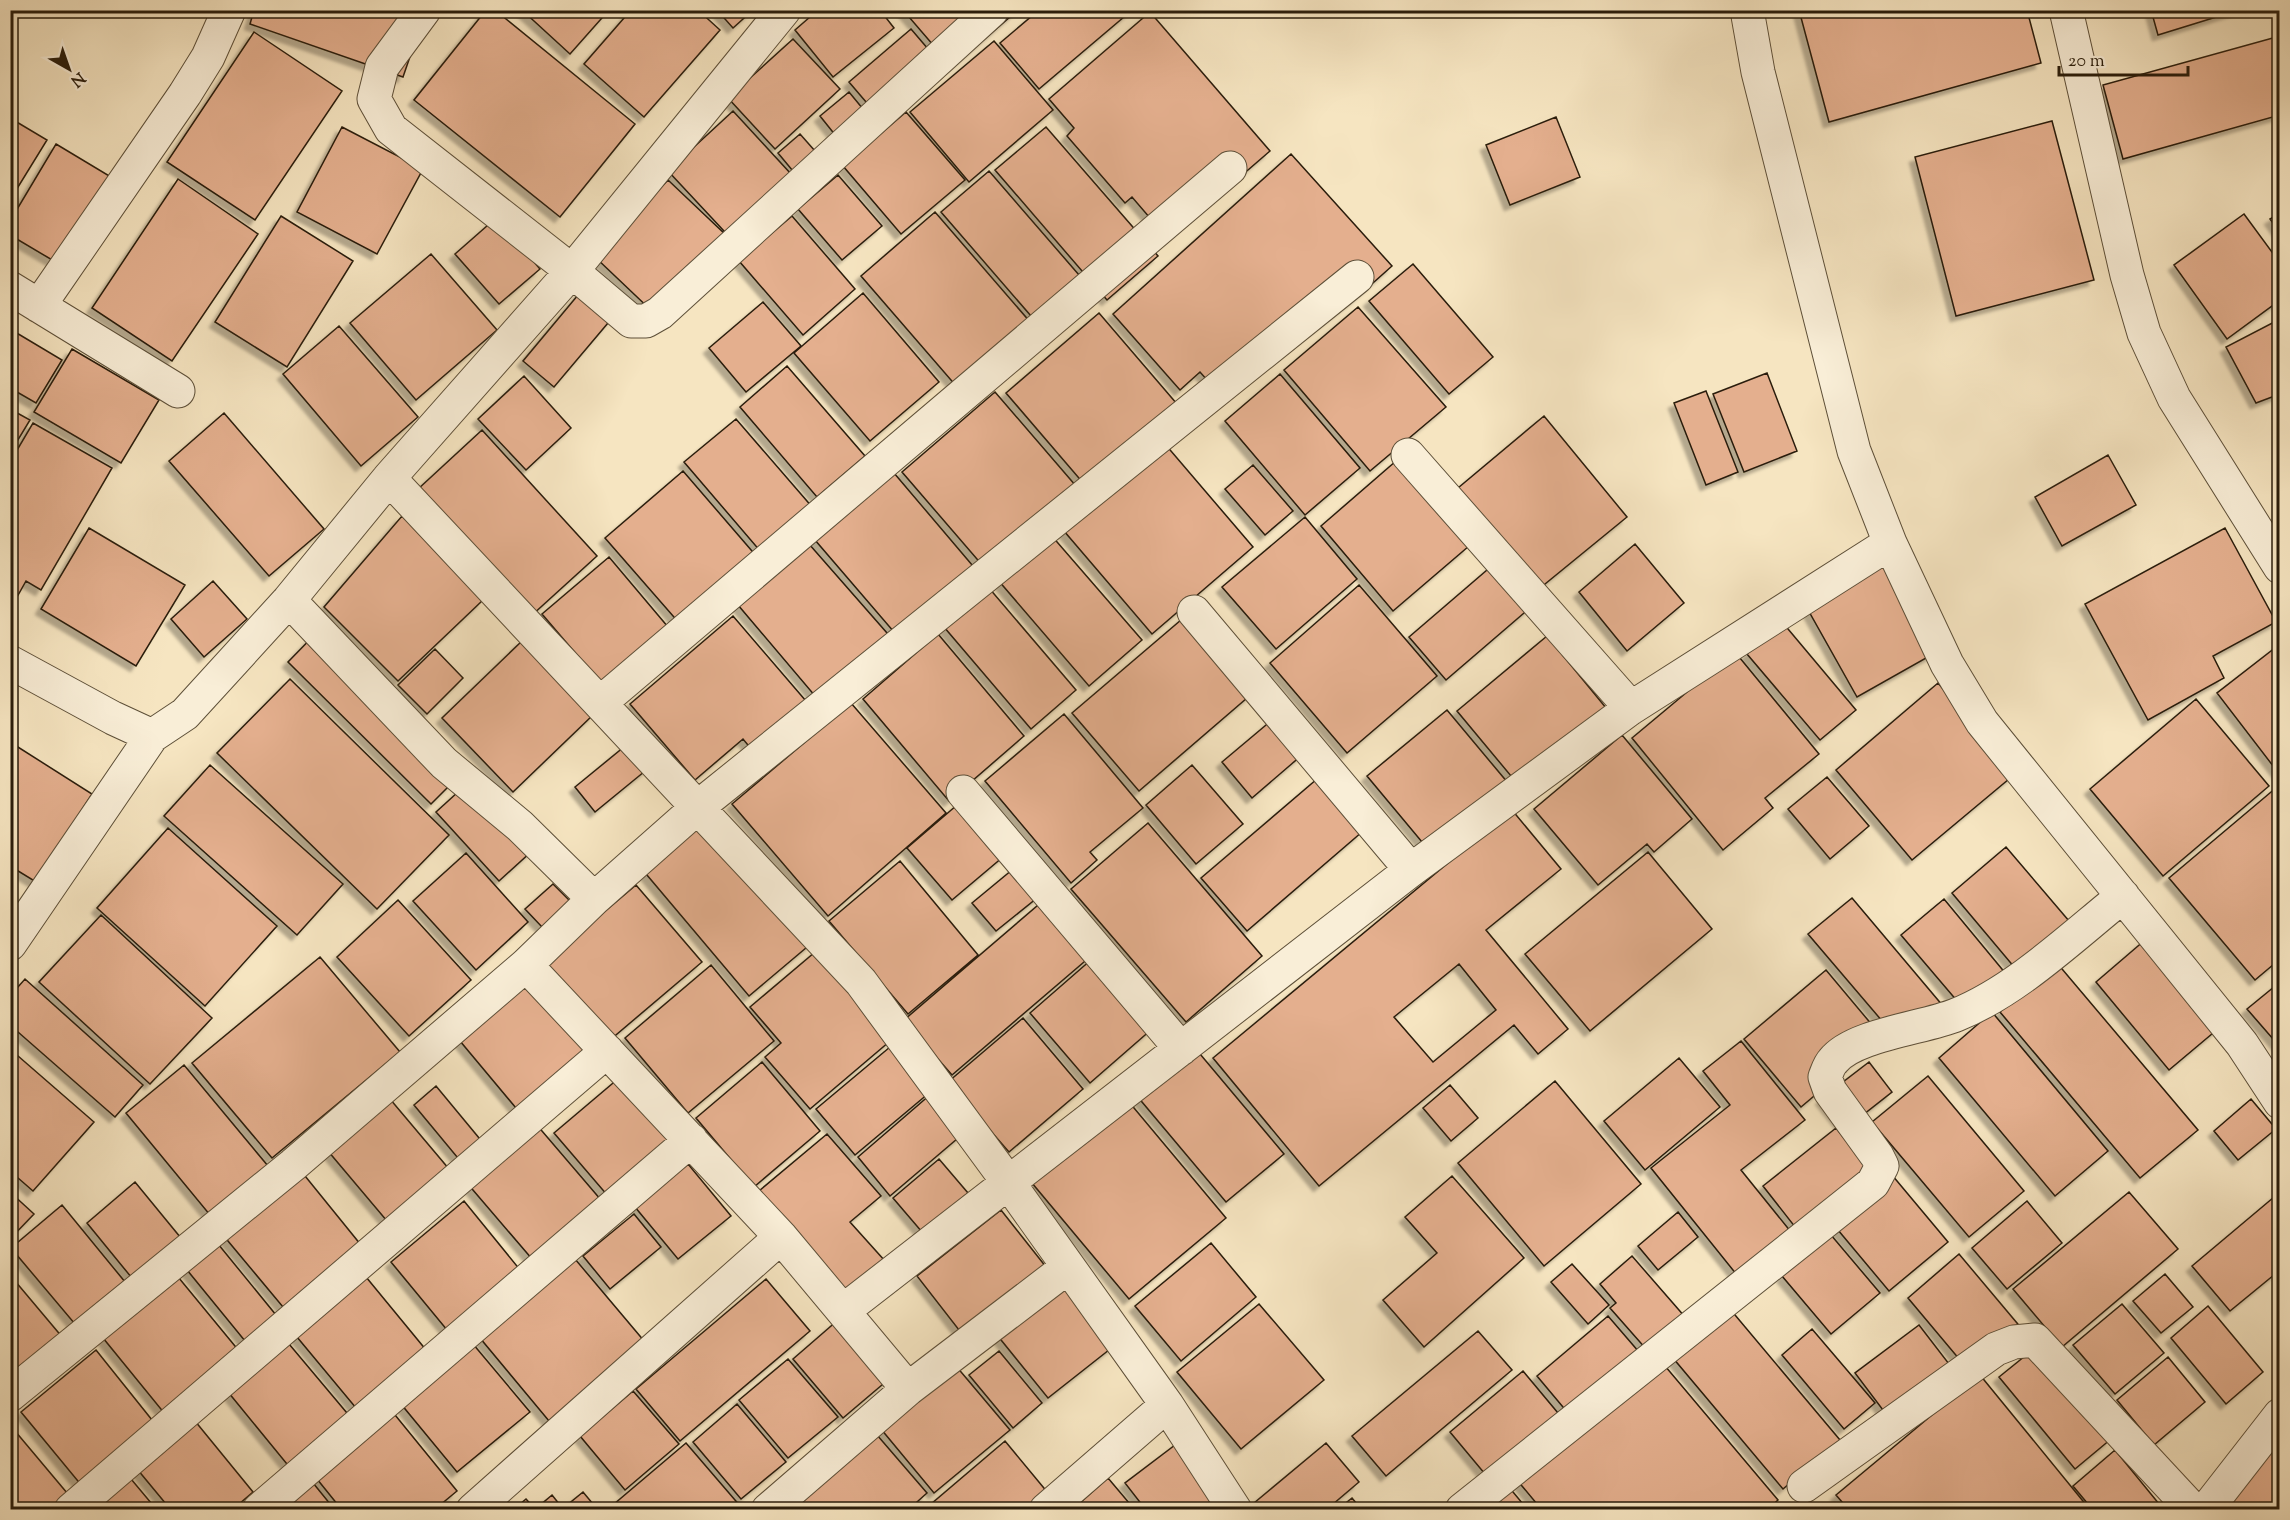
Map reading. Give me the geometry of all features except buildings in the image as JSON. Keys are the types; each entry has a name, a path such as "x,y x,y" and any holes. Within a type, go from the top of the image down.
{"street":[{"path":"39,306 185,94 213,47 229,10"},
{"path":"424,10 382,68 374,99 391,129 572,271 631,321 646,321 660,313 992,10"},
{"path":"10,944 152,736 185,714 289,600 389,478 572,271 784,10"},
{"path":"1747,10 1758,72 1854,452 1890,543 1947,664 1982,722 2242,1044 2280,1102"},
{"path":"2066,10 2127,275 2144,333 2174,398 2280,567"},
{"path":"600,703 1230,168"},
{"path":"10,1395 293,1165 526,965 594,899 698,807 1357,277"},
{"path":"10,288 178,391"},
{"path":"1408,455 1631,708"},
{"path":"389,478 861,982 1008,1182 1167,1405 1235,1509"},
{"path":"843,1311 1411,870 1631,708 1890,543"},
{"path":"289,600 444,763 520,826 594,899"},
{"path":"1194,612 1411,870"},
{"path":"10,662 113,718 152,736"},
{"path":"963,792 1181,1049"},
{"path":"1462,1509 1873,1183 1882,1166 1830,1091 1825,1077 1833,1060 1859,1042 1954,1016 1982,1003 2014,983 2123,896"},
{"path":"526,965 782,1237 909,1389"},
{"path":"71,1509 607,1051"},
{"path":"259,1509 691,1140"},
{"path":"472,1509 782,1237"},
{"path":"768,1509 909,1389 1068,1267"},
{"path":"1804,1486 1996,1349 2014,1342 2036,1340 2193,1509"},
{"path":"1046,1509 1167,1405"},
{"path":"2206,1509 2280,1415"}]}
